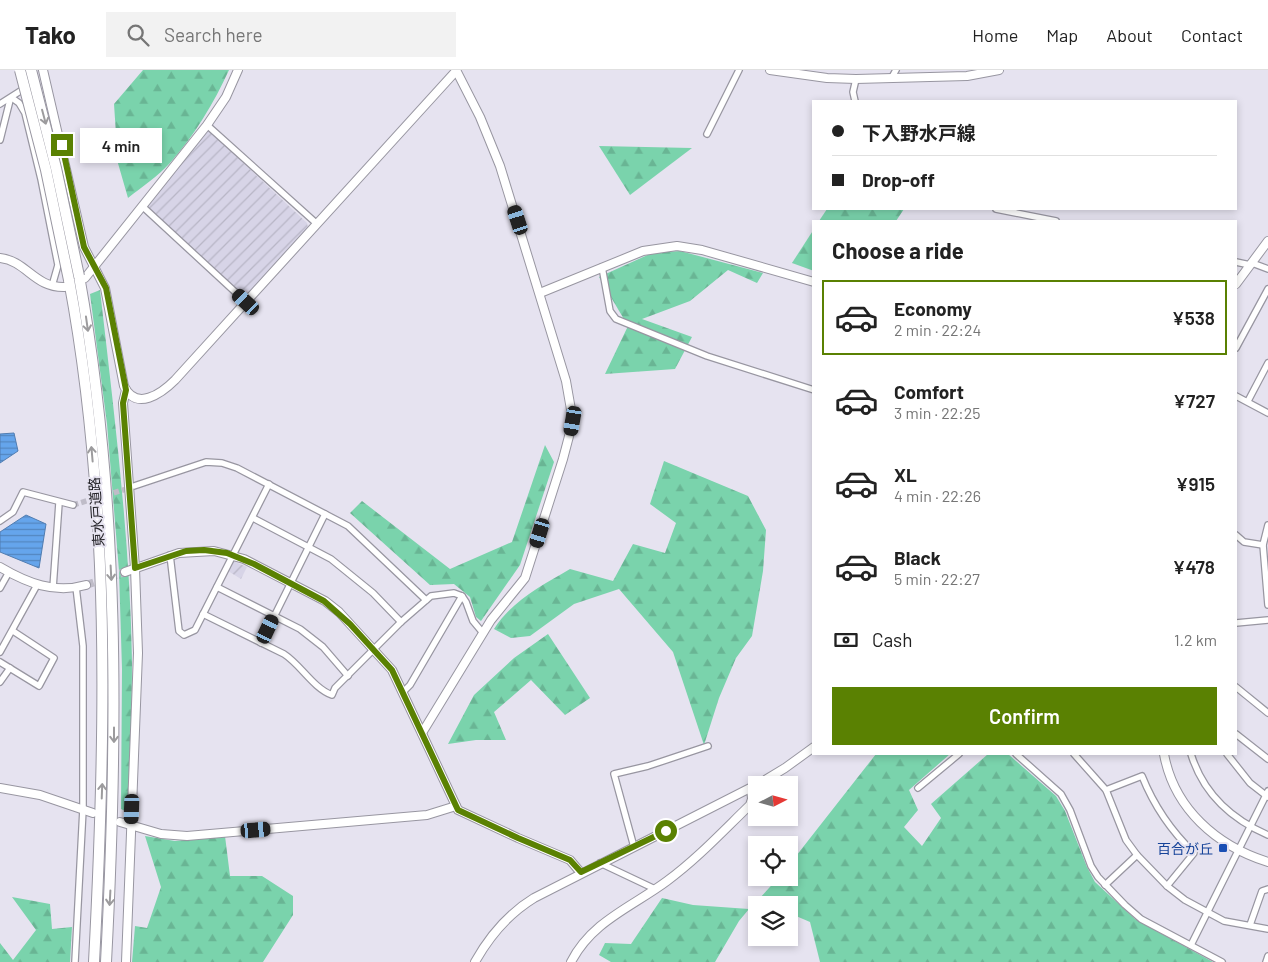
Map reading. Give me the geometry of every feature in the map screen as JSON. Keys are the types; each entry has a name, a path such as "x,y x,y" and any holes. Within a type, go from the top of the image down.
{"highway":[{"name":"東水戸道路","path":"20,70 48,178 84,374 92,448 101,588 103,743 94,962"},
{"name":"東水戸道路","path":"31,70 82,277 102,447 111,585 114,744 106,962"}],"street":[{"path":"82,277 95,266 207,124 226,96 238,70"},
{"path":"126,390 140,398 159,395 456,70 491,142 524,237 566,381 573,421 530,567 520,587 495,614 422,733"},
{"path":"706,134 739,70"},
{"path":"771,70 856,79 894,73 953,73 999,70"},
{"path":"0,104 11,99 43,71 84,247 106,288 126,390 123,403 135,568 137,673 126,962"},
{"path":"855,100 853,92 856,79"},
{"path":"11,99 19,103 25,113 41,178 58,265 52,286"},
{"path":"0,140 11,99"},
{"path":"207,124 316,223"},
{"path":"142,206 246,302"},
{"path":"1001,210 1051,220"},
{"path":"1237,283 1268,241"},
{"path":"540,293 643,251 677,246 702,250 812,281"},
{"path":"0,258 15,262 42,284 52,286 67,284"},
{"path":"1237,262 1268,269"},
{"path":"602,267 608,303 616,319 707,356 812,389"},
{"path":"1237,346 1268,289"},
{"path":"1248,402 1268,363"},
{"path":"1237,396 1268,413"},
{"path":"134,486 187,467 213,461 237,468 348,526 426,600"},
{"path":"170,555 179,631 184,635 195,630 269,484"},
{"path":"0,521 13,512 23,492 59,503 73,505"},
{"path":"53,588 59,503"},
{"path":"262,643 325,514"},
{"path":"253,518 331,558 373,593 401,622"},
{"path":"1268,525 1263,545 1268,605"},
{"path":"1237,535 1244,542 1263,545"},
{"path":"125,572 170,555 204,550 233,555 314,595 339,612 392,670 456,806 462,813 570,860 581,872"},
{"path":"0,567 37,585 53,588 86,585"},
{"path":"0,588 9,572"},
{"path":"0,652 37,585"},
{"path":"75,962 83,809 83,646 76,587"},
{"path":"217,587 313,638 348,676"},
{"path":"203,614 293,660 324,692 332,694 335,688 401,622 426,600 447,593 462,596 473,621 483,633"},
{"path":"402,692 410,684 462,596"},
{"path":"1237,623 1268,620"},
{"path":"0,662 39,686 54,658 13,630"},
{"path":"0,682 10,668"},
{"path":"1238,691 1268,713"},
{"path":"1237,735 1268,759"},
{"path":"634,847 614,774 648,766 708,746"},
{"path":"771,776 812,748"},
{"path":"918,788 958,755"},
{"path":"1017,755 1062,794 1091,866 1106,885 1140,919 1222,962"},
{"path":"1075,755 1106,790 1126,840 1137,855 1167,886 1207,913 1224,920 1268,929"},
{"path":"1164,755 1172,782 1184,803 1204,827 1238,851 1268,862"},
{"path":"1191,755 1200,776 1213,796 1233,816 1250,827 1268,835"},
{"path":"1191,945 1267,794 1250,784 1228,755"},
{"path":"1106,790 1142,776 1158,811 1173,832 1194,853 1167,886"},
{"path":"0,788 40,795 93,813"},
{"path":"475,962 490,937 513,913 534,898 581,872 748,789"},
{"path":"120,822 161,834 187,836 427,815 456,806"},
{"path":"571,962 577,950 592,932 685,867 748,807"},
{"path":"1106,885 1137,855"},
{"path":"600,863 655,889"},
{"path":"1250,925 1262,891 1268,889"},
{"path":"1266,962 1268,956"}],"shaded area":[{"path":"209,131 307,223 308,228 248,293 243,294 149,210 148,204 204,133"},
{"path":"233,561 247,567 241,579 228,571"}],"green space":[{"path":"143,70 229,70 203,119 179,153 160,172 128,198 113,146 116,134 114,104"},
{"path":"599,146 692,148 630,195"},
{"path":"826,210 903,210 897,220 820,220"},
{"path":"812,232 812,270 792,263"},
{"path":"680,251 763,273 757,283 728,270 690,301 642,319 692,337 675,369 605,374 628,326 599,277 652,253"},
{"path":"100,290 125,522 131,615 129,813 121,809 122,669 119,571 107,424 90,294"},
{"path":"545,445 554,462 520,565 481,621 476,617 470,597 454,584 430,585 350,513 362,501 450,569 512,542"},
{"path":"664,461 748,496 766,530 763,571 752,636 736,658 719,698 704,745 673,652 619,589 574,604 530,636 511,638 494,629 519,602 570,569 613,581 633,544 665,553 676,523 650,504"},
{"path":"548,634 590,698 565,715 531,680 494,712 506,740 476,740 448,744 474,695 514,658"},
{"path":"875,755 949,755 909,790 918,810 904,827 922,846 941,818 931,804 987,755 1009,755 1056,796 1065,811 1087,867 1095,882 1135,919 1213,962 820,962 810,922 798,917 798,896 762,896 771,886 798,886 798,854"},
{"path":"145,836 175,841 225,836 230,876 262,876 293,896 293,915 263,962 132,962 135,926 147,928 161,887"},
{"path":"12,897 50,904 52,929 72,927 70,962 0,962 0,943 13,960 36,930"},
{"path":"662,898 693,905 748,909 715,962 611,962 599,955 605,943 631,944"}],"water":[{"path":"14,433 18,451 0,463 0,434"},
{"path":"26,515 46,524 39,568 0,552 0,532"}],"tunnel":[{"path":"73,505 133,487"},
{"path":"86,585 125,572"}],"place":[{"name":"百合が丘","path":"1223,848"}],"route":[{"path":"62,145 84,247 106,288 126,390 123,403 135,568 186,551 204,550 227,553 244,559 324,601 339,612 387,662 458,810 518,838 564,856 575,864 581,872 666,831"}]}
